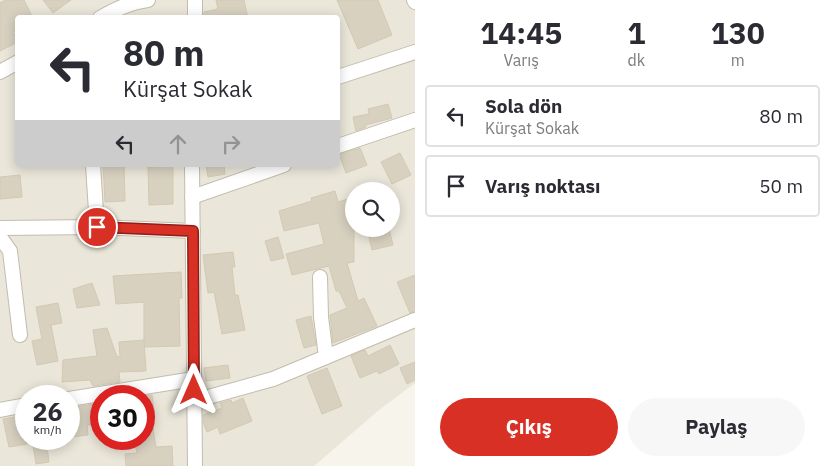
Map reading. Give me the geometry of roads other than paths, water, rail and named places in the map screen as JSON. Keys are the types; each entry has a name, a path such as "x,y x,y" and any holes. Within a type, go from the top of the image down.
{"street":[{"path":"106,15 138,1 148,0"},
{"path":"195,0 195,15"},
{"path":"340,76 415,52"},
{"path":"0,72 15,64"},
{"path":"340,145 415,120"},
{"path":"93,167 97,227"},
{"path":"192,167 195,466"},
{"path":"192,197 278,167"},
{"path":"0,228 97,227 193,231"},
{"path":"0,237 10,252 20,335"},
{"path":"320,277 321,318 326,357"},
{"path":"194,401 273,379 415,320"},
{"path":"80,397 194,378"},
{"path":"0,410 15,407"}]}
